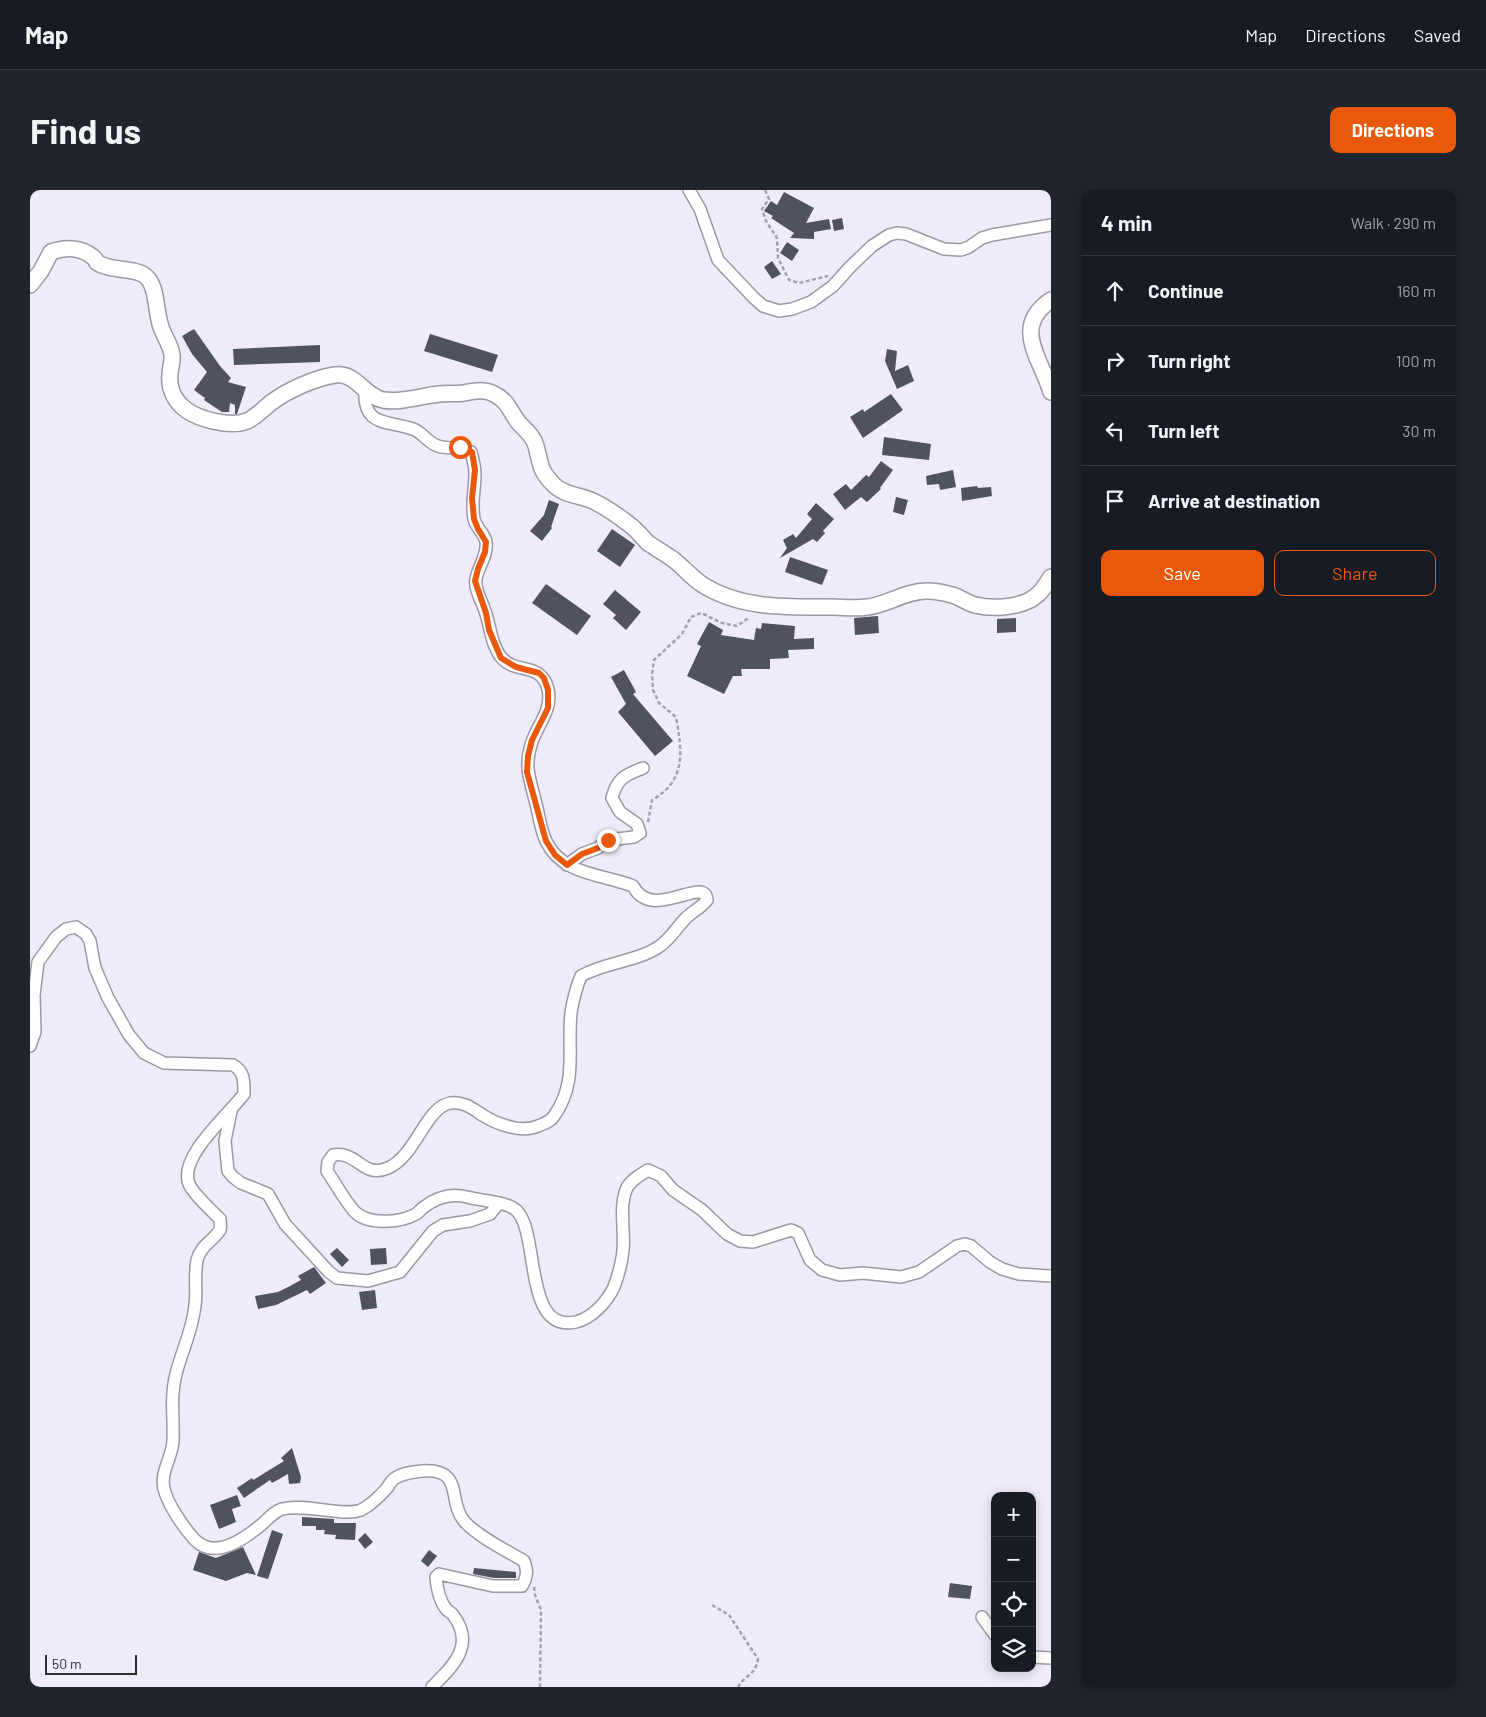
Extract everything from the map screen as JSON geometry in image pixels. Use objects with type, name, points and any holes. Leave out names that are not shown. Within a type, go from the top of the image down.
[{"type":"street","points":[[689,190],[700,209],[718,260],[763,306],[779,311],[792,309],[811,302],[833,286],[872,246],[889,235],[897,233],[920,239],[944,249],[961,250],[982,238],[992,235],[1051,225]]},
{"type":"street","points":[[30,285],[41,271],[51,252],[69,248],[91,255],[97,262],[108,267],[136,271],[146,276],[154,287],[154,299],[158,318],[172,351],[170,380],[173,396],[189,412],[208,420],[233,424],[248,420],[288,391],[312,381],[331,376],[342,375],[353,379],[365,388],[370,395],[384,400],[481,390],[491,392],[502,398],[519,422],[530,433],[536,446],[539,465],[546,477],[557,489],[602,506],[632,526],[649,543],[673,559],[699,583],[736,600],[809,608],[868,607],[883,604],[903,595],[927,591],[953,595],[976,605],[1014,605],[1030,600],[1038,594],[1051,577]]},
{"type":"street","points":[[1051,300],[1042,306],[1032,320],[1030,331],[1032,342],[1051,392]]},
{"type":"street","points":[[365,388],[364,398],[368,412],[376,420],[414,429],[426,440],[439,446],[460,447],[472,452],[475,470],[472,498],[474,519],[486,542],[485,552],[475,581],[486,613],[489,630],[501,658],[516,667],[539,673],[544,678],[548,690],[548,708],[532,740],[527,772],[546,841],[555,855],[567,865],[590,874],[633,886],[636,891],[648,899],[663,901],[696,891],[704,893],[707,900],[702,906],[691,913],[671,937],[659,947],[614,964],[591,970],[581,976],[571,1013],[568,1090],[550,1121],[533,1128],[515,1128],[485,1116],[475,1108],[462,1103],[448,1103],[438,1109],[429,1119],[413,1147],[403,1158],[389,1168],[374,1172],[361,1166],[353,1158],[342,1154],[333,1155],[328,1162],[327,1171],[355,1212],[366,1220],[382,1222],[405,1218],[416,1214],[425,1206],[441,1198],[458,1195],[479,1201],[510,1205],[518,1213],[527,1230],[534,1275],[543,1305],[550,1317],[562,1323],[584,1320],[604,1303],[613,1288],[623,1251],[626,1189],[638,1176],[648,1170],[661,1176],[673,1190],[702,1210],[726,1234],[740,1241],[753,1242],[791,1230],[798,1233],[810,1260],[822,1270],[840,1275],[863,1273],[901,1277],[919,1272],[957,1246],[965,1244],[1002,1269],[1019,1274],[1051,1276]]},
{"type":"street","points":[[567,865],[582,854],[598,848],[608,840],[634,838],[640,833],[637,824],[620,812],[612,798],[615,786],[624,777],[643,768]]},
{"type":"street","points":[[30,1046],[34,1032],[34,995],[38,962],[56,937],[66,929],[76,927],[86,934],[90,941],[95,968],[108,998],[129,1034],[144,1053],[164,1063],[233,1065],[238,1068],[244,1078],[244,1094],[207,1137],[191,1160],[187,1174],[189,1185],[220,1219],[221,1225],[220,1230],[205,1244],[198,1257],[195,1270],[195,1305],[191,1329],[175,1375],[173,1441],[170,1457],[163,1474],[164,1489],[188,1533],[209,1549],[224,1547],[237,1542],[254,1532],[272,1515],[283,1509],[359,1511],[370,1505],[393,1479],[416,1472],[437,1470],[446,1474],[452,1484],[463,1520],[474,1531],[524,1561],[527,1569],[526,1579],[522,1586],[493,1586],[439,1574],[436,1577],[438,1595],[446,1609],[453,1614],[463,1635],[461,1653],[432,1687]]},
{"type":"street","points":[[231,1111],[225,1141],[228,1171],[233,1178],[241,1183],[268,1194],[285,1224],[329,1272],[337,1278],[368,1281],[400,1272],[433,1232],[443,1225],[470,1221],[490,1214],[499,1203]]},
{"type":"street","points":[[982,1617],[991,1629]]},
{"type":"street","points":[[1036,1657],[1051,1658]]},
{"type":"path","points":[[765,190],[769,199],[762,209],[766,221],[777,238],[778,258],[789,280],[799,283],[826,276],[842,276]]},
{"type":"path","points":[[640,833],[649,820],[652,800],[666,791],[675,781],[680,767],[681,755],[676,717],[659,702],[653,690],[652,674],[654,660],[682,634],[691,616],[701,613],[722,623],[737,626],[749,618],[760,604]]},
{"type":"path","points":[[527,1569],[533,1579],[535,1596],[541,1610],[540,1687]]},
{"type":"path","points":[[712,1605],[729,1615],[758,1659],[756,1668],[738,1687]]},
{"type":"building","points":[[784,192],[814,208],[806,223],[829,219],[831,229],[814,232],[814,239],[790,238],[794,233],[771,218],[773,216],[764,211],[771,201],[777,205]]},
{"type":"building","points":[[842,218],[844,229],[834,231],[832,220]]},
{"type":"building","points":[[787,242],[799,250],[792,261],[780,253]]},
{"type":"building","points":[[772,261],[781,274],[772,279],[764,267]]},
{"type":"building","points":[[194,329],[220,366],[231,378],[228,382],[246,387],[237,414],[235,414],[235,405],[230,403],[229,412],[222,412],[204,400],[205,398],[194,390],[207,372],[192,354],[182,336]]},
{"type":"building","points":[[430,334],[498,355],[492,372],[424,351]]},
{"type":"building","points":[[320,345],[320,362],[234,365],[233,349]]},
{"type":"building","points":[[887,349],[897,351],[895,371],[908,365],[914,381],[897,389],[885,361]]},
{"type":"building","points":[[891,394],[903,410],[863,438],[850,417],[863,409],[864,412]]},
{"type":"building","points":[[884,437],[931,444],[929,460],[882,455]]},
{"type":"building","points":[[881,461],[893,470],[881,489],[867,502],[861,497],[845,510],[833,494],[846,484],[851,490],[866,475],[869,477]]},
{"type":"building","points":[[953,470],[956,487],[940,490],[939,484],[927,485],[926,476]]},
{"type":"building","points":[[977,486],[978,488],[991,487],[992,496],[962,501],[961,488]]},
{"type":"building","points":[[896,497],[908,500],[904,515],[893,512]]},
{"type":"building","points":[[549,500],[559,504],[552,528],[542,541],[530,531],[544,515]]},
{"type":"building","points":[[816,503],[834,519],[823,531],[825,533],[817,542],[813,539],[780,558],[787,548],[783,540],[793,534],[796,538],[812,519],[807,514]]},
{"type":"building","points":[[612,529],[635,545],[620,567],[597,551]]},
{"type":"building","points":[[790,557],[828,570],[822,585],[785,572]]},
{"type":"building","points":[[546,584],[591,616],[577,635],[532,603]]},
{"type":"building","points":[[615,590],[641,612],[626,630],[613,618],[616,615],[603,604]]},
{"type":"building","points":[[878,616],[879,633],[855,635],[854,618]]},
{"type":"building","points":[[1016,618],[1016,632],[997,633],[997,619]]},
{"type":"building","points":[[709,622],[723,630],[721,635],[754,640],[756,628],[761,629],[762,623],[795,626],[794,639],[814,638],[814,649],[788,650],[789,658],[770,659],[770,669],[741,669],[742,676],[733,676],[724,694],[687,676],[701,646],[697,644]]},
{"type":"building","points":[[624,670],[636,692],[633,694],[673,741],[655,756],[618,712],[626,704],[611,677]]},
{"type":"building","points":[[337,1248],[349,1260],[342,1267],[330,1254]]},
{"type":"building","points":[[386,1248],[387,1264],[371,1265],[370,1249]]},
{"type":"building","points":[[314,1267],[326,1283],[310,1294],[307,1290],[276,1305],[258,1309],[255,1296],[278,1292],[301,1280],[298,1276]]},
{"type":"building","points":[[375,1290],[377,1308],[362,1310],[359,1292]]},
{"type":"building","points":[[292,1448],[301,1477],[300,1483],[289,1484],[288,1474],[272,1483],[270,1480],[244,1498],[237,1488],[284,1461],[281,1458]]},
{"type":"building","points":[[237,1495],[241,1506],[232,1509],[236,1522],[219,1529],[210,1505]]},
{"type":"building","points":[[302,1517],[334,1519],[334,1523],[356,1523],[355,1540],[335,1539],[336,1535],[324,1534],[325,1530],[316,1530],[316,1526],[302,1526]]},
{"type":"building","points":[[272,1530],[283,1534],[268,1579],[257,1576]]},
{"type":"building","points":[[365,1533],[373,1542],[365,1549],[358,1540]]},
{"type":"building","points":[[243,1547],[256,1575],[247,1573],[226,1581],[193,1570],[199,1552],[216,1558]]},
{"type":"building","points":[[429,1550],[437,1556],[428,1567],[421,1561]]},
{"type":"building","points":[[474,1568],[516,1572],[516,1578],[494,1578],[473,1574]]},
{"type":"building","points":[[950,1583],[972,1586],[970,1599],[948,1597]]},
{"type":"route","points":[[460,447],[472,452],[475,470],[472,498],[474,519],[486,542],[485,552],[475,581],[494,645],[501,658],[516,667],[539,673],[544,678],[548,690],[548,708],[532,740],[527,772],[546,841],[555,855],[567,865],[582,854],[598,848],[608,840]]}]
